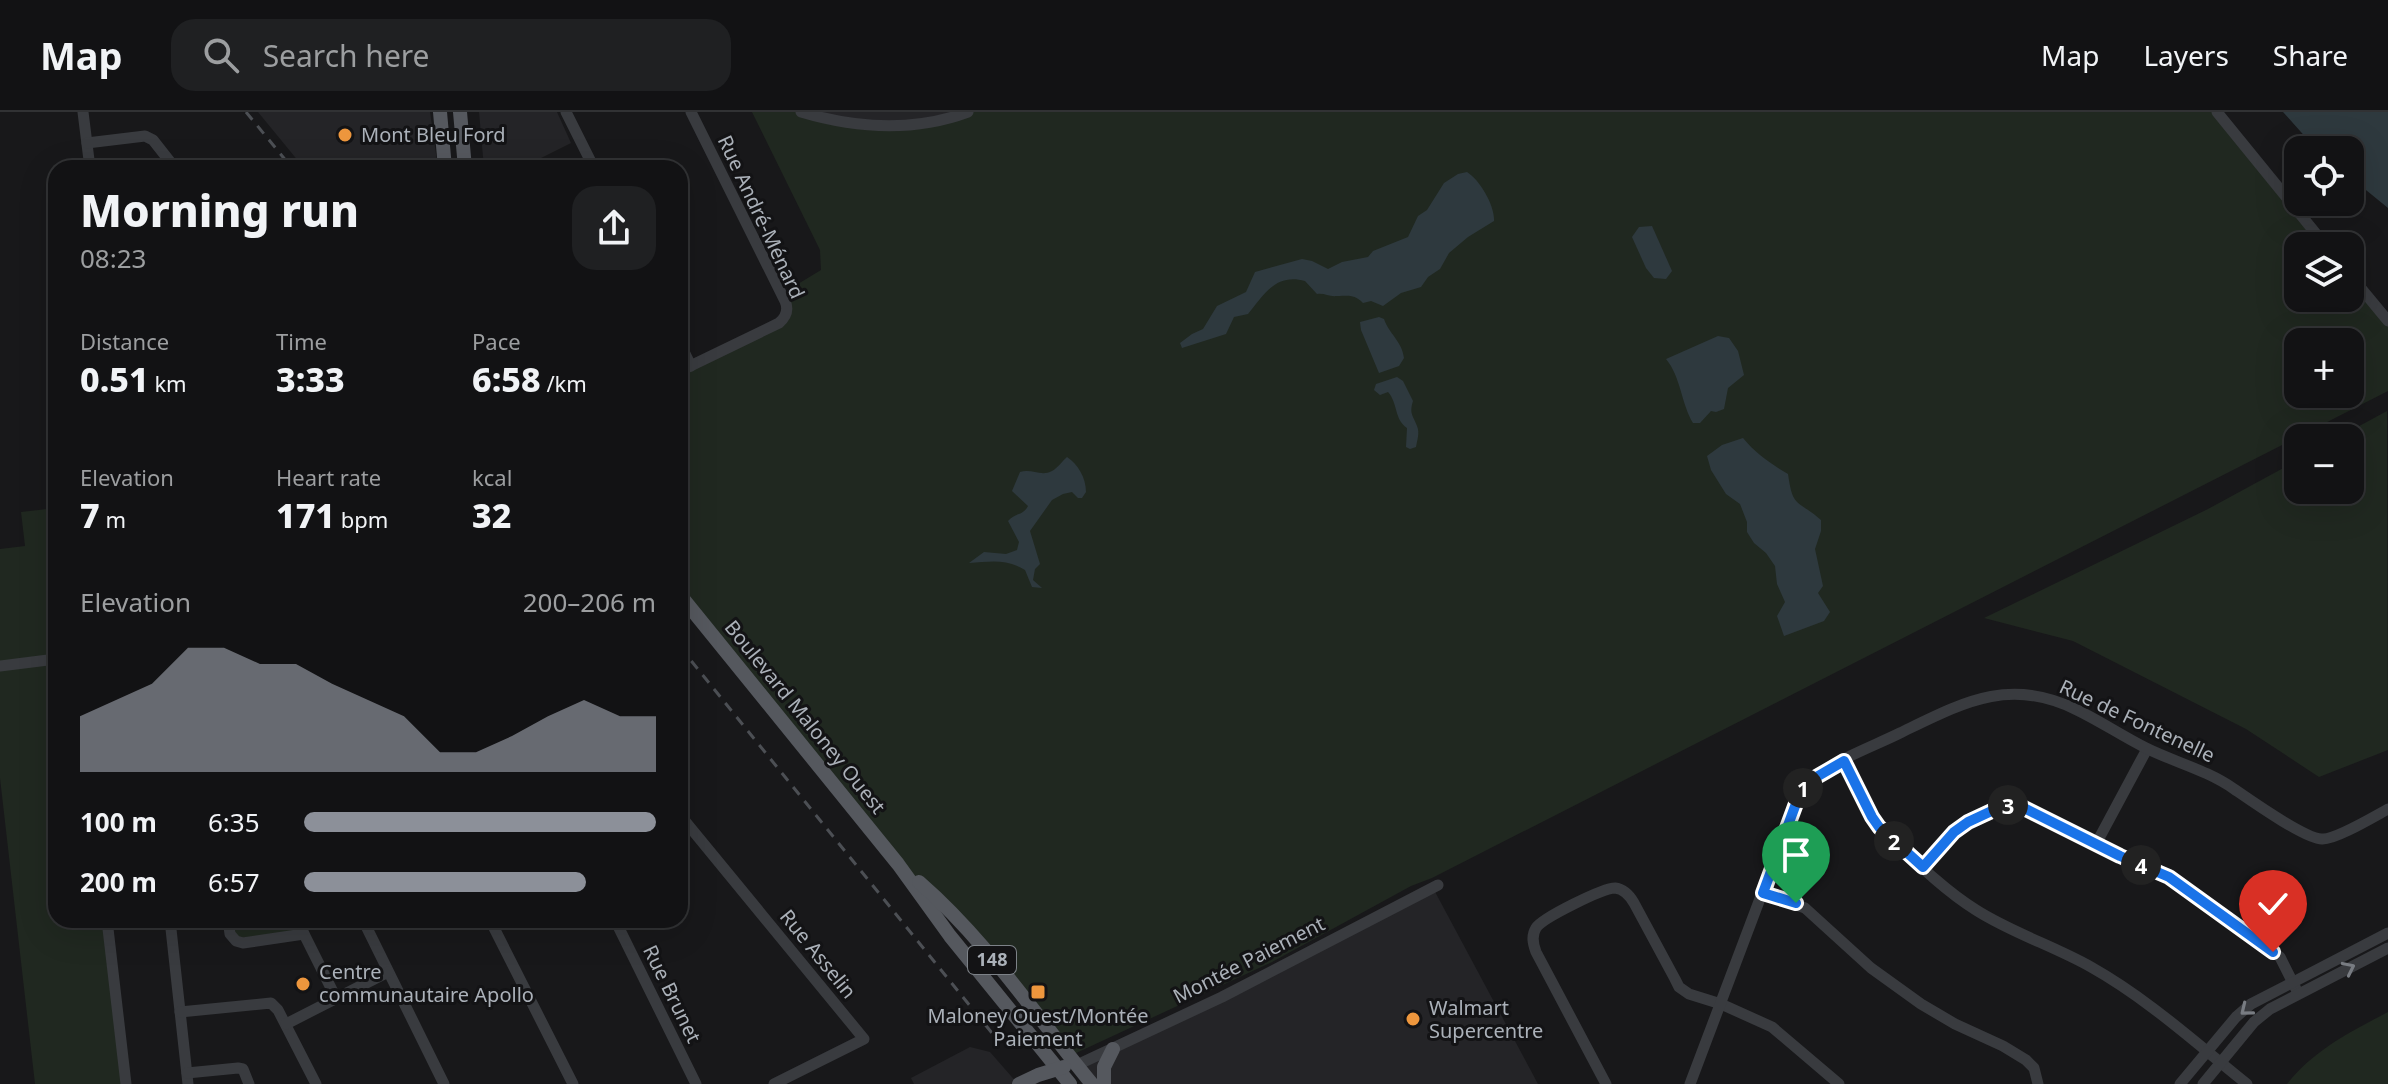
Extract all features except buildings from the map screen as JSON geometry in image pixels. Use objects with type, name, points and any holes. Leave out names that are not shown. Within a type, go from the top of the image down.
[{"type":"main road","points":[[440,112],[444,160]]},
{"type":"main road","points":[[460,112],[464,160]]},
{"type":"main road","name":"Boulevard Maloney Ouest","points":[[688,605],[898,864],[950,936],[1063,1079]]},
{"type":"main road","name":"Boulevard Maloney Ouest","points":[[898,864],[934,895],[984,950],[1092,1084]]},
{"type":"main road","points":[[1104,1084],[1104,1067],[1113,1049]]},
{"type":"main road","name":"Montée Paiement","points":[[1019,1084],[1063,1079],[1077,1065]]},
{"type":"street","points":[[83,112],[89,160]]},
{"type":"street","points":[[566,112],[590,160]]},
{"type":"street","name":"Rue André-Ménard","points":[[688,367],[779,323],[787,311],[785,301],[691,112]]},
{"type":"street","points":[[801,112],[848,122],[888,125],[933,121],[968,112]]},
{"type":"street","points":[[2217,112],[2315,232]]},
{"type":"street","points":[[87,143],[145,136],[153,140],[169,160]]},
{"type":"street","points":[[2364,292],[2388,321]]},
{"type":"street","points":[[0,666],[48,660]]},
{"type":"street","name":"Rue de Fontenelle","points":[[1690,1084],[1801,790],[1813,779],[1844,761],[1961,704],[2011,693],[2050,698],[2147,749],[2226,784],[2313,838],[2326,840],[2388,809]]},
{"type":"street","points":[[2096,844],[2147,749]]},
{"type":"street","points":[[1844,761],[1879,827],[1979,912],[2106,976],[2178,1028],[2247,1084]]},
{"type":"street","points":[[1923,867],[1954,832],[1968,822],[2011,804],[2026,808],[2169,877],[2280,957],[2296,987]]},
{"type":"street","name":"Rue Asselin","points":[[688,825],[864,1039],[774,1084]]},
{"type":"street","name":"Montée Paiement","points":[[1077,1065],[1222,997],[1438,885]]},
{"type":"street","points":[[1606,1084],[1536,952],[1533,938],[1542,922],[1602,891],[1614,888],[1620,889],[1634,903],[1679,987],[1689,994],[1721,1004],[1772,1027],[1836,1083]]},
{"type":"street","points":[[1763,893],[1805,908],[1871,968],[1921,1004],[2026,1060],[2034,1068],[2038,1084]]},
{"type":"street","points":[[108,928],[126,1084]]},
{"type":"street","points":[[171,928],[188,1079],[238,1068],[243,1069],[249,1084]]},
{"type":"street","points":[[229,928],[236,941],[243,943],[304,934]]},
{"type":"street","points":[[301,928],[336,998]]},
{"type":"street","points":[[367,928],[444,1084]]},
{"type":"street","points":[[494,928],[573,1084]]},
{"type":"street","name":"Rue Brunet","points":[[619,928],[696,1084]]},
{"type":"street","points":[[2203,1084],[2261,1015],[2296,987],[2388,933]]},
{"type":"street","points":[[2180,1084],[2243,1010],[2261,998],[2296,987],[2388,948]]},
{"type":"street","points":[[286,1024],[388,972]]},
{"type":"street","points":[[180,1012],[271,1003],[286,1024],[316,1084]]},
{"type":"shaded area","points":[[258,112],[430,112],[437,160],[297,160]]},
{"type":"shaded area","points":[[479,112],[557,112],[571,143],[537,160],[483,160]]},
{"type":"shaded area","points":[[752,112],[801,112],[888,125],[968,112],[2217,112],[2284,194],[2284,216],[2302,216],[2315,232],[2284,232],[2284,312],[2364,312],[2364,292],[2388,321],[2388,391],[2364,403],[2364,328],[2284,328],[2284,408],[2355,408],[2323,424],[2284,424],[2284,444],[1411,886],[1272,962],[1074,1054],[898,863],[688,605],[688,367],[779,323],[788,290],[821,270],[820,250]]},
{"type":"shaded area","points":[[806,112],[965,112],[888,125]]},
{"type":"shaded area","points":[[2283,112],[2388,112],[2388,208],[2364,188],[2364,136],[2304,136]]},
{"type":"shaded area","points":[[1467,172],[1486,194],[1494,221],[1449,253],[1440,269],[1428,277],[1421,287],[1401,293],[1383,306],[1371,301],[1363,303],[1351,296],[1317,294],[1305,281],[1286,280],[1271,287],[1248,314],[1234,317],[1226,334],[1182,348],[1180,343],[1203,329],[1217,306],[1246,292],[1255,272],[1302,259],[1328,269],[1342,262],[1368,257],[1373,251],[1408,237],[1418,216],[1427,210],[1444,183]]},
{"type":"shaded area","points":[[1652,226],[1672,271],[1666,279],[1654,278],[1632,237],[1639,227]]},
{"type":"shaded area","points":[[1379,317],[1384,319],[1404,358],[1399,366],[1379,373],[1360,322]]},
{"type":"shaded area","points":[[1718,336],[1729,338],[1738,351],[1744,375],[1728,388],[1724,409],[1711,411],[1700,423],[1693,423],[1675,374],[1666,359]]},
{"type":"shaded area","points":[[1397,377],[1403,381],[1413,401],[1411,412],[1418,434],[1416,447],[1410,449],[1406,447],[1407,428],[1400,420],[1391,396],[1388,392],[1380,395],[1374,390],[1376,384]]},
{"type":"shaded area","points":[[2387,411],[2388,750],[2319,777],[2246,729],[2073,641],[1984,618],[2208,509],[2284,468],[2284,504],[2364,504],[2363,424]]},
{"type":"shaded area","points":[[1743,438],[1764,458],[1788,474],[1794,498],[1821,520],[1815,549],[1823,586],[1818,593],[1830,612],[1824,621],[1784,636],[1777,616],[1785,602],[1777,584],[1775,566],[1747,532],[1747,522],[1740,504],[1726,494],[1711,470],[1707,456],[1722,445]]},
{"type":"shaded area","points":[[1067,457],[1081,472],[1086,492],[1082,498],[1072,492],[1052,500],[1030,531],[1040,564],[1035,569],[1033,580],[1042,588],[1032,587],[1025,570],[1011,564],[969,563],[984,552],[1006,554],[1017,550],[1019,542],[1008,521],[1028,506],[1012,491],[1020,472],[1048,473]]},
{"type":"shaded area","points":[[48,509],[48,928],[108,928],[126,1084],[35,1084],[0,778],[0,549],[25,546],[21,512]]},
{"type":"shaded area","points":[[1433,888],[1538,1084],[1092,1084],[1077,1065]]},
{"type":"shaded area","points":[[231,928],[301,928],[304,934],[236,942]]},
{"type":"shaded area","points":[[2388,1012],[2388,1084],[2287,1084],[2321,1052]]},
{"type":"shaded area","points":[[970,1047],[990,1052],[1018,1084],[914,1084],[911,1078]]},
{"type":"railway","points":[[246,112],[285,160]]},
{"type":"railway","points":[[688,657],[1000,1043]]},
{"type":"place","name":"Mont Bleu Ford","points":[[345,135]]},
{"type":"place","name":"Centre communautaire Apollo","points":[[303,984]]},
{"type":"place","name":"Maloney Ouest/Montée Paiement","points":[[1038,992]]},
{"type":"place","name":"Walmart Supercentre","points":[[1413,1019]]},
{"type":"route","points":[[1796,903],[1763,893],[1801,790],[1813,779],[1844,761],[1879,827],[1923,867],[1954,832],[1968,822],[1998,808],[2018,805],[2169,877],[2273,952]]}]
